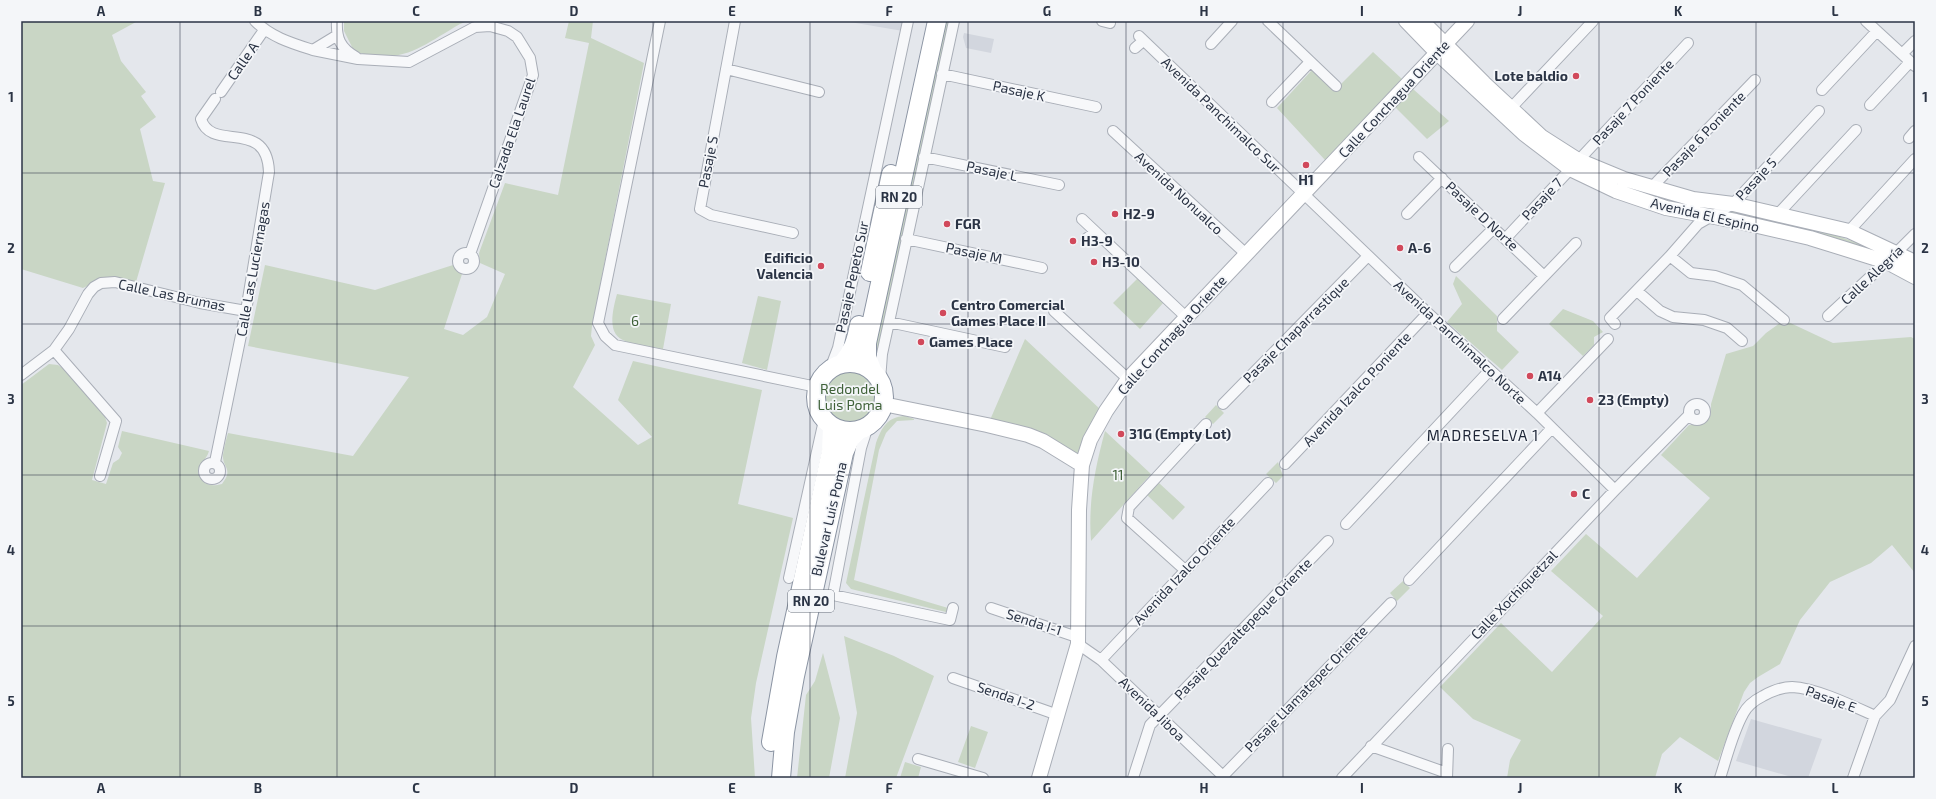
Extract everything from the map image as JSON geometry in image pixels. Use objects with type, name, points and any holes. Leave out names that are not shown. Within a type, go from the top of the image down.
[{"type":"highway","name":"RN 20","points":[[828,424],[816,404],[817,387],[824,375],[851,354],[856,340],[924,21]]},
{"type":"highway","name":"RN 20","points":[[863,428],[876,419],[883,404],[884,394],[867,357],[866,349],[937,21]]},
{"type":"highway","points":[[836,366],[851,363],[861,364],[876,376]]},
{"type":"highway","points":[[828,424],[842,431],[863,428]]},
{"type":"highway","name":"Bulevar Luis Poma","points":[[769,778],[770,756],[776,710],[796,577],[831,451],[828,424]]},
{"type":"highway","name":"Bulevar Luis Poma","points":[[781,778],[785,732],[795,676],[842,461],[846,444],[863,428]]},
{"type":"highway","points":[[796,577],[801,526]]},
{"type":"main road","name":"Avenida El Espino","points":[[1406,21],[1441,49],[1574,164],[1693,199],[1733,204],[1848,231],[1892,257],[1915,277]]},
{"type":"main road","name":"Avenida El Espino","points":[[1422,21],[1441,49],[1524,134],[1623,194],[1666,208],[1709,216],[1915,262]]},
{"type":"main road","name":"Calle Conchagua Oriente","points":[[1039,778],[1058,715],[1077,640],[1079,510],[1082,465],[1090,440],[1106,411],[1128,379],[1467,21]]},
{"type":"main road","points":[[883,404],[987,425],[1028,435],[1043,441],[1082,465]]},
{"type":"street","name":"Calzada Ela Laurel","points":[[255,21],[264,30],[290,43],[313,50],[358,59],[409,62],[475,27],[490,26],[508,31],[523,43],[530,58],[533,75],[470,254]]},
{"type":"street","points":[[337,21],[336,36],[348,53],[358,59]]},
{"type":"street","points":[[660,21],[598,323],[605,336],[615,345],[817,387]]},
{"type":"street","name":"Pasaje S","points":[[735,21],[700,209],[711,215],[793,233]]},
{"type":"street","name":"Pasaje Pepeto Sur","points":[[836,366],[839,342],[908,21]]},
{"type":"street","points":[[876,376],[954,21]]},
{"type":"street","points":[[1212,40],[1232,21]]},
{"type":"street","points":[[1268,21],[1336,86]]},
{"type":"street","points":[[1510,108],[1593,21]]},
{"type":"street","points":[[1866,21],[1913,64],[1870,105]]},
{"type":"street","name":"Calle A","points":[[201,119],[264,30]]},
{"type":"street","points":[[1822,90],[1877,31]]},
{"type":"street","points":[[313,50],[336,36]]},
{"type":"street","name":"Avenida Panchimalco Sur","points":[[1135,48],[1141,39],[1304,194]]},
{"type":"street","points":[[1902,54],[1915,41]]},
{"type":"street","name":"Pasaje 7 Poniente","points":[[1574,164],[1688,43]]},
{"type":"street","points":[[1272,102],[1310,62]]},
{"type":"street","points":[[726,69],[819,92]]},
{"type":"street","name":"Pasaje K","points":[[942,74],[1096,107]]},
{"type":"street","name":"Pasaje 6 Poniente","points":[[1652,187],[1755,80]]},
{"type":"street","name":"Pasaje 5","points":[[1613,321],[1637,291],[1698,224],[1709,216],[1733,204],[1819,111]]},
{"type":"street","name":"Calle Las Luciernagas","points":[[201,119],[203,126],[209,132],[255,142],[265,150],[269,159],[266,197],[246,311],[215,462]]},
{"type":"street","points":[[1778,214],[1856,130]]},
{"type":"street","name":"Avenida Nonualco","points":[[1113,131],[1121,146],[1246,254]]},
{"type":"street","name":"Pasaje L","points":[[924,157],[1059,185]]},
{"type":"street","name":"Pasaje D Norte","points":[[1419,157],[1506,238],[1544,276]]},
{"type":"street","points":[[1848,231],[1915,159]]},
{"type":"street","name":"Pasaje 7","points":[[1506,238],[1574,164]]},
{"type":"street","points":[[1407,214],[1442,178]]},
{"type":"street","name":"Avenida Panchimalco Norte","points":[[1304,194],[1489,371],[1537,413],[1615,490]]},
{"type":"street","points":[[1082,219],[1186,317]]},
{"type":"street","points":[[1454,267],[1494,228]]},
{"type":"street","points":[[1086,238],[1095,232]]},
{"type":"street","name":"Calle Alegría","points":[[1828,316],[1915,234]]},
{"type":"street","name":"Pasaje M","points":[[906,239],[1042,268]]},
{"type":"street","points":[[1502,319],[1576,243]]},
{"type":"street","name":"Pasaje Chaparrastique","points":[[1223,404],[1368,256]]},
{"type":"street","points":[[1670,256],[1691,273],[1715,276],[1742,285],[1784,320]]},
{"type":"street","name":"Calle Las Brumas","points":[[21,375],[54,350],[69,329],[88,294],[101,283],[114,282],[246,311]]},
{"type":"street","points":[[1637,291],[1660,311],[1673,317],[1704,320],[1727,328],[1742,341]]},
{"type":"street","points":[[1054,311],[1128,379]]},
{"type":"street","name":"Avenida Izalco Poniente","points":[[1285,464],[1428,313]]},
{"type":"street","points":[[889,322],[1005,347]]},
{"type":"street","points":[[1537,413],[1608,339]]},
{"type":"street","points":[[54,350],[116,421],[100,476]]},
{"type":"street","points":[[1346,524],[1489,371]]},
{"type":"street","name":"Calle Xochiquetzal","points":[[1342,778],[1615,490],[1689,415]]},
{"type":"street","points":[[801,526],[828,424]]},
{"type":"street","points":[[1185,570],[1127,518],[1127,512],[1129,507],[1206,424]]},
{"type":"street","points":[[863,428],[861,448],[833,595],[950,620],[953,608]]},
{"type":"street","points":[[1409,580],[1552,428]]},
{"type":"street","name":"Avenida Izalco Oriente","points":[[1100,660],[1268,483]]},
{"type":"street","name":"Pasaje Quezaltepeque Oriente","points":[[1132,778],[1150,725],[1328,541]]},
{"type":"street","name":"Pasaje Llamatepec Oriente","points":[[1223,777],[1391,603]]},
{"type":"street","name":"Senda I-1","points":[[991,608],[1077,640]]},
{"type":"street","name":"Avenida Jiboa","points":[[1077,640],[1223,777]]},
{"type":"street","points":[[1853,778],[1875,716],[1890,700],[1915,646]]},
{"type":"street","name":"Senda I-2","points":[[953,678],[1058,715]]},
{"type":"street","name":"Pasaje E","points":[[1720,778],[1743,714],[1755,700],[1781,688],[1791,687],[1805,689],[1848,704],[1875,716]]},
{"type":"street","points":[[1371,746],[1447,775],[1448,749]]},
{"type":"street","points":[[918,759],[983,778]]},
{"type":"shaded area","points":[[844,21],[905,21],[903,31]]},
{"type":"shaded area","points":[[964,33],[994,39],[991,53],[966,48],[963,37]]},
{"type":"shaded area","points":[[1751,719],[1822,739],[1808,778],[1795,778],[1736,761]]},
{"type":"green space","points":[[21,21],[141,21],[136,22],[112,35],[121,61],[146,92],[141,96],[156,117],[140,129],[153,181],[165,183],[136,282],[109,280],[83,288],[21,269]]},
{"type":"green space","points":[[344,21],[468,21],[410,52],[385,57],[354,51],[344,31]]},
{"type":"green space","points":[[569,21],[593,21],[591,38],[644,63],[592,326],[591,336],[595,345],[573,387],[638,445],[652,437],[618,400],[633,361],[762,390],[738,504],[793,518],[756,683],[751,718],[755,778],[21,778],[21,385],[49,364],[58,365],[65,370],[105,417],[107,423],[92,480],[106,484],[113,463],[119,459],[122,453],[118,447],[122,431],[209,451],[199,467],[198,473],[205,483],[210,485],[222,484],[227,475],[227,468],[223,455],[228,433],[353,456],[409,377],[248,346],[265,265],[375,290],[453,265],[462,274],[444,329],[463,335],[487,317],[505,274],[480,263],[479,253],[505,183],[558,195],[589,43],[565,38]]},
{"type":"green space","points":[[944,21],[952,21],[878,366],[874,351]]},
{"type":"green space","points":[[1373,52],[1402,79],[1325,160],[1277,108],[1312,70],[1335,90]]},
{"type":"green space","points":[[1413,89],[1449,121],[1427,139],[1395,107]]},
{"type":"green space","points":[[1733,210],[1825,232],[1861,244],[1878,252],[1729,214]]},
{"type":"green space","points":[[1456,276],[1497,316],[1497,331],[1519,352],[1502,370],[1447,322],[1462,304],[1453,284]]},
{"type":"green space","points":[[1138,278],[1164,302],[1140,329],[1113,303]]},
{"type":"green space","name":"6","points":[[617,294],[671,304],[663,349],[626,342],[619,338],[614,332],[612,323],[613,310]]},
{"type":"green space","points":[[758,296],[781,301],[767,370],[742,363]]},
{"type":"green space","points":[[1563,309],[1593,321],[1603,332],[1594,337],[1594,345],[1583,356],[1549,324]]},
{"type":"green space","points":[[1784,320],[1833,343],[1911,337],[1915,339],[1915,573],[1892,545],[1871,563],[1830,582],[1800,620],[1780,664],[1750,683],[1744,692],[1718,761],[1680,737],[1662,754],[1655,778],[1507,778],[1510,760],[1521,740],[1473,719],[1440,687],[1501,623],[1552,672],[1603,616],[1551,571],[1586,534],[1637,578],[1710,498],[1661,455],[1689,425],[1698,425],[1708,420],[1711,414],[1711,404],[1726,354],[1753,346],[1766,333]]},
{"type":"green space","points":[[1025,339],[1101,410],[1094,418],[1082,452],[1077,454],[1039,432],[1025,427],[990,420]]},
{"type":"green space","name":"Redondel Luis Poma","points":[[845,372],[855,372],[868,379],[875,392],[875,402],[868,415],[855,422],[845,422],[836,418],[829,411],[825,402],[825,392],[829,383],[836,376]]},
{"type":"green space","points":[[1216,405],[1224,413],[1213,424],[1205,417]]},
{"type":"green space","points":[[905,416],[914,420],[897,421],[886,433],[879,450],[854,580],[948,608],[950,613],[851,589],[846,583],[876,443],[883,428],[889,421],[894,418]]},
{"type":"green space","name":"11","points":[[1105,431],[1151,474],[1091,541],[1091,499],[1098,458]]},
{"type":"green space","points":[[1278,462],[1283,476],[1276,483],[1266,474]]},
{"type":"green space","points":[[1159,483],[1185,507],[1173,520],[1147,495]]},
{"type":"green space","points":[[1403,581],[1410,588],[1397,601],[1390,593]]},
{"type":"green space","points":[[844,636],[894,656],[934,676],[896,778],[845,778],[857,713]]},
{"type":"green space","points":[[823,653],[840,718],[829,778],[797,778],[806,695],[815,681]]},
{"type":"green space","points":[[971,726],[988,732],[975,768],[958,762]]},
{"type":"green space","points":[[905,762],[921,767],[918,778],[900,778]]},
{"type":"place","name":"Lote baldio","points":[[1576,76]]},
{"type":"place","name":"H1","points":[[1306,165]]},
{"type":"place","name":"H2-9","points":[[1115,214]]},
{"type":"place","name":"FGR","points":[[947,224]]},
{"type":"place","name":"H3-9","points":[[1073,241]]},
{"type":"place","name":"A-6","points":[[1400,248]]},
{"type":"place","name":"H3-10","points":[[1094,262]]},
{"type":"place","name":"Edificio Valencia","points":[[821,266]]},
{"type":"place","name":"Centro Comercial Games Place II","points":[[943,313]]},
{"type":"place","name":"Games Place","points":[[921,342]]},
{"type":"place","name":"A14","points":[[1530,376]]},
{"type":"place","name":"23 (Empty)","points":[[1590,400]]},
{"type":"place","name":"31G (Empty Lot)","points":[[1121,434]]},
{"type":"place","name":"C","points":[[1574,494]]},
{"type":"district","name":"MADRESELVA 1","points":[[1483,436]]}]
